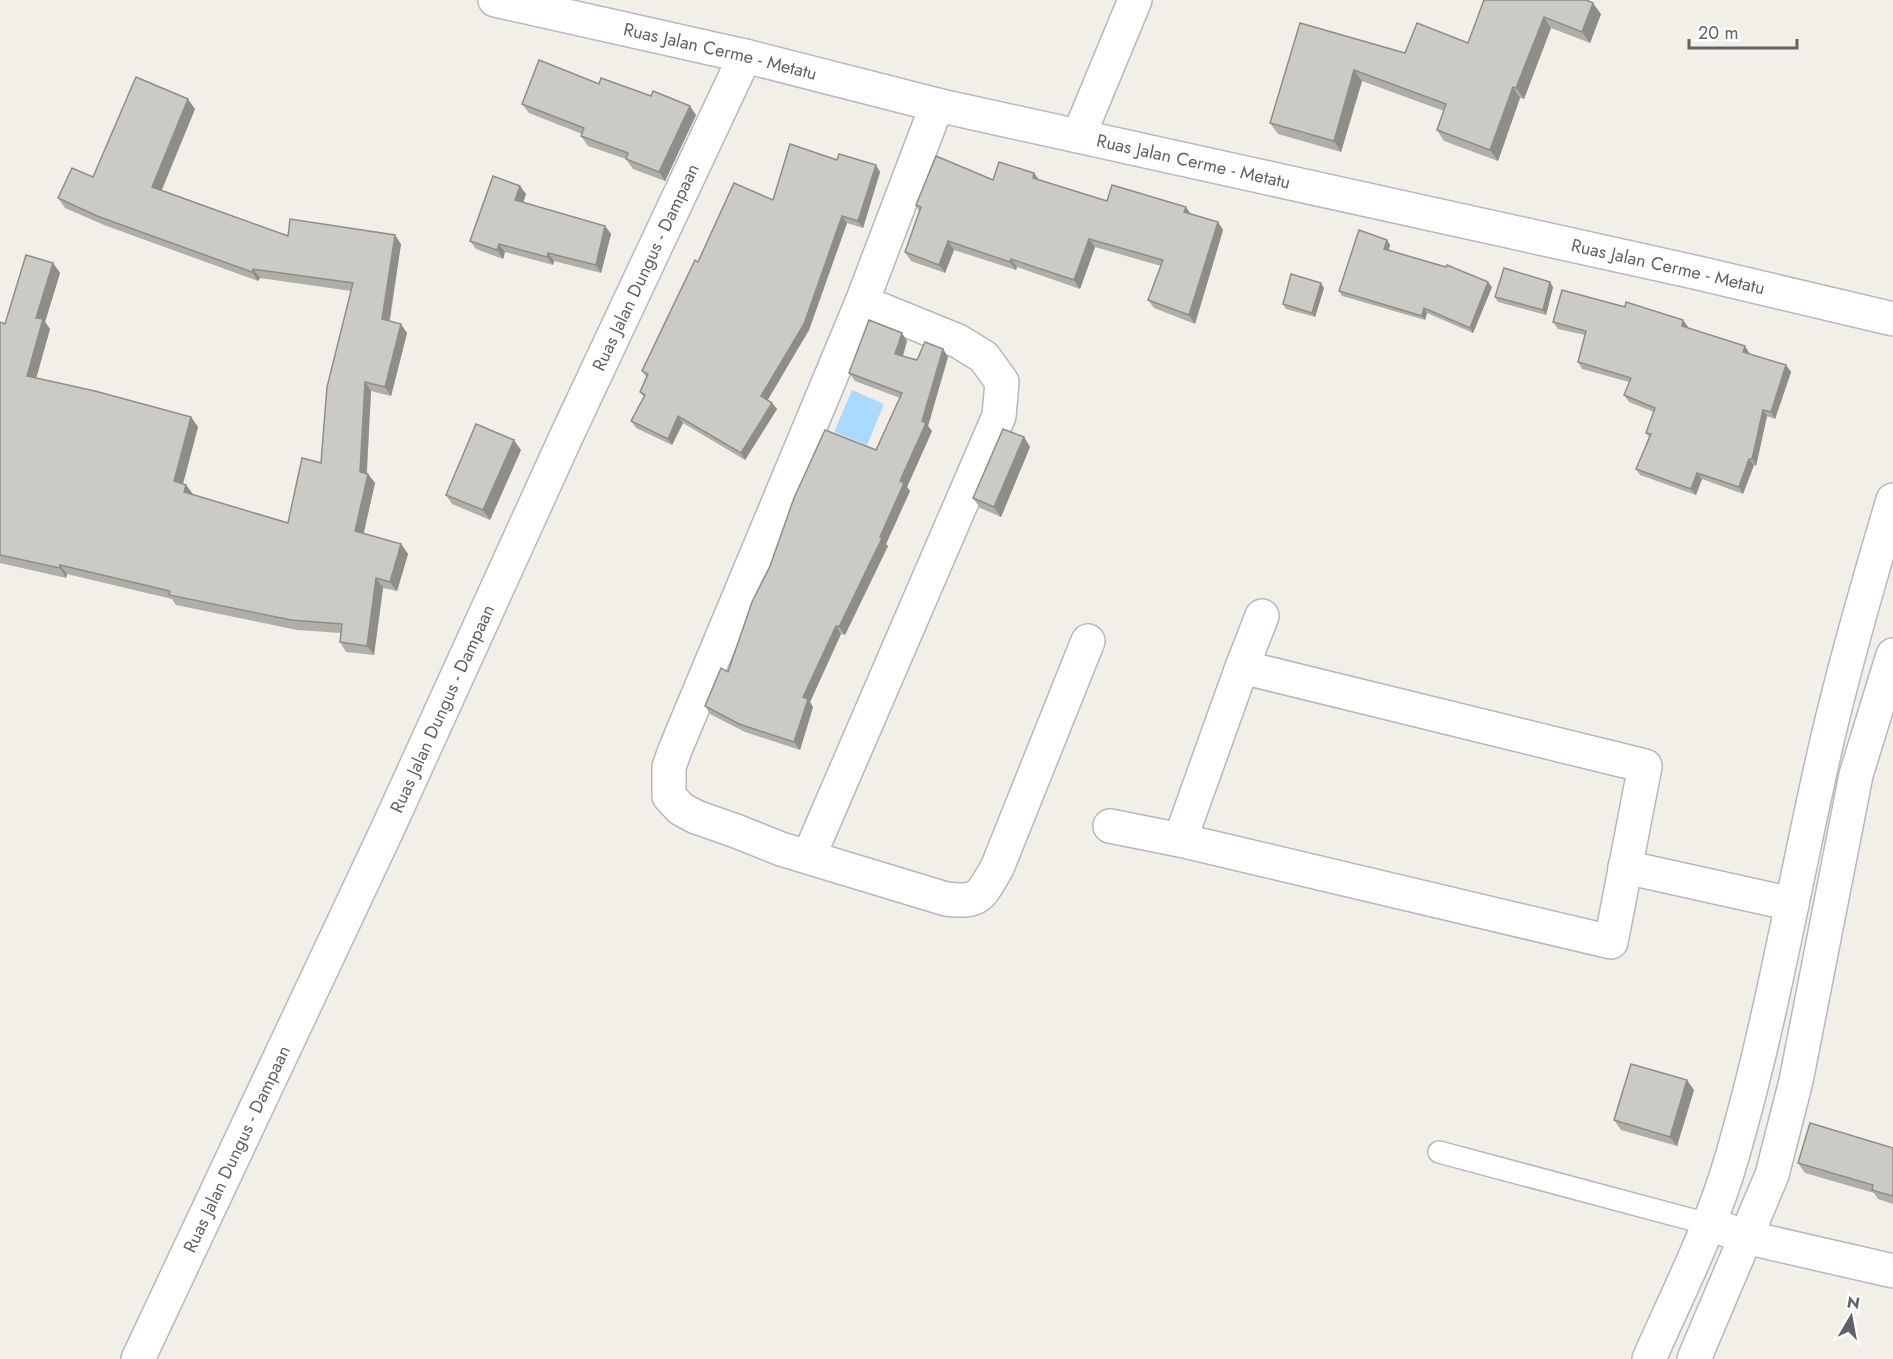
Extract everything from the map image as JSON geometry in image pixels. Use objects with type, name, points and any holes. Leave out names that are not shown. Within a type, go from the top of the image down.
[{"type":"street","name":"Ruas Jalan Cerme - Metatu","points":[[495,0],[745,56],[937,105],[1694,272],[1893,319]]},
{"type":"street","points":[[1079,135],[1135,0]]},
{"type":"street","name":"Ruas Jalan Dungus - Dampaan","points":[[138,1359],[388,828],[561,448],[745,56]]},
{"type":"street","points":[[937,105],[862,302],[675,750],[669,767],[669,796],[681,809],[696,818],[781,849],[946,899],[965,902],[981,894],[997,868],[1088,641]]},
{"type":"street","points":[[809,856],[999,416],[1002,382],[984,357],[958,340],[862,302]]},
{"type":"street","points":[[1649,1359],[1708,1224],[1732,1160],[1756,1069],[1837,700],[1893,500]]},
{"type":"street","points":[[1180,840],[1262,616]]},
{"type":"street","points":[[1694,1359],[1772,1175],[1796,1081],[1856,775],[1893,655]]},
{"type":"street","points":[[1110,826],[1180,840],[1611,942],[1645,766],[1242,667]]},
{"type":"street","points":[[1837,700],[1875,712]]},
{"type":"street","points":[[1625,867],[1792,903]]},
{"type":"street","points":[[1756,1069],[1796,1081]]},
{"type":"street","points":[[1708,1224],[1745,1236],[1893,1271]]},
{"type":"lane","points":[[1439,1152],[1708,1224]]},
{"type":"water","points":[[852,390],[884,404],[867,445],[834,432]]},
{"type":"building","points":[[1484,0],[1586,0],[1593,3],[1582,32],[1544,17],[1516,88],[1513,87],[1490,150],[1437,130],[1446,104],[1354,70],[1334,141],[1270,123],[1300,23],[1405,53],[1417,23],[1468,43]]},
{"type":"building","points":[[539,60],[599,84],[601,78],[651,96],[653,91],[690,106],[659,172],[626,159],[628,153],[581,136],[584,128],[522,104]]},
{"type":"building","points":[[136,77],[188,99],[152,187],[288,236],[290,219],[395,235],[382,319],[401,324],[385,387],[365,382],[360,472],[368,474],[355,531],[401,544],[390,582],[376,578],[367,646],[340,642],[342,624],[291,620],[169,595],[170,591],[60,565],[60,568],[0,555],[0,322],[5,324],[26,255],[53,263],[36,318],[43,319],[27,376],[95,391],[191,417],[174,481],[186,485],[184,492],[288,523],[302,458],[321,463],[327,387],[353,283],[253,269],[252,272],[97,216],[58,198],[72,168],[93,177]]},
{"type":"building","points":[[790,144],[837,160],[839,154],[876,165],[858,221],[842,216],[804,324],[761,396],[772,403],[741,453],[678,416],[668,439],[631,421],[645,395],[640,392],[648,374],[642,371],[695,260],[698,262],[734,183],[773,200]]},
{"type":"building","points":[[936,156],[993,180],[999,162],[1034,173],[1033,178],[1107,201],[1112,185],[1186,207],[1184,212],[1218,222],[1189,315],[1148,300],[1163,260],[1089,239],[1074,280],[948,241],[939,265],[905,252],[921,207],[916,205]]},
{"type":"building","points":[[493,176],[520,186],[515,200],[605,226],[596,265],[548,253],[547,257],[499,244],[497,250],[470,241]]},
{"type":"building","points":[[1359,230],[1387,240],[1384,249],[1446,267],[1447,265],[1488,282],[1470,328],[1424,308],[1422,316],[1339,291]]},
{"type":"building","points":[[1504,268],[1550,282],[1543,310],[1495,297]]},
{"type":"building","points":[[1291,274],[1321,283],[1312,313],[1283,304]]},
{"type":"building","points":[[1562,290],[1625,307],[1626,302],[1683,320],[1682,326],[1745,346],[1743,352],[1786,365],[1771,412],[1763,410],[1752,459],[1749,459],[1739,487],[1697,473],[1691,489],[1636,469],[1651,434],[1646,433],[1655,408],[1624,395],[1631,378],[1578,362],[1586,331],[1553,322]]},
{"type":"building","points":[[869,320],[902,333],[895,354],[917,360],[925,342],[943,349],[922,421],[926,423],[900,481],[904,483],[880,537],[882,538],[839,627],[836,626],[803,697],[808,699],[794,742],[739,724],[705,706],[721,668],[728,672],[752,602],[770,566],[794,498],[825,430],[876,450],[902,393],[849,373]]},
{"type":"building","points":[[476,424],[514,440],[483,510],[446,495]]},
{"type":"building","points":[[1003,429],[1024,437],[994,507],[973,498]]},
{"type":"building","points":[[1631,1064],[1687,1080],[1670,1137],[1614,1120]]},
{"type":"building","points":[[1810,1123],[1893,1148],[1893,1196],[1872,1190],[1873,1185],[1798,1163]]}]
